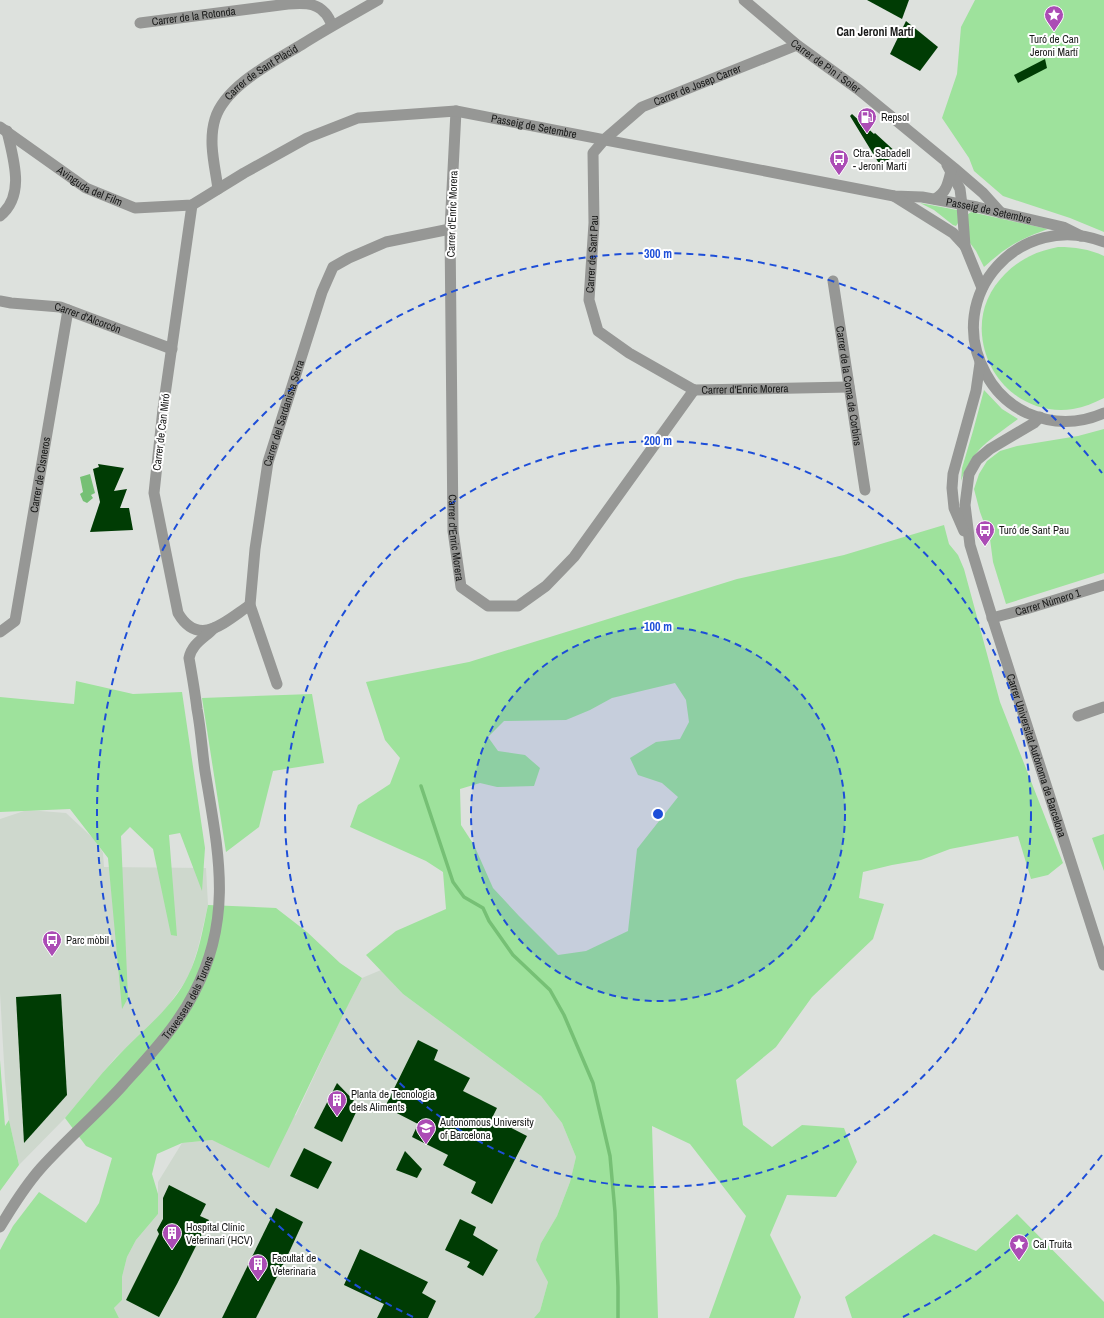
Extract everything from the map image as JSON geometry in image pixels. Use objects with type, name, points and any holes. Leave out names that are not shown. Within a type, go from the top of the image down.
[{"type":"street","name":"Carrer de Sant Plàcid","points":[[218,189],[212,138],[215,118],[226,99],[239,85],[263,68],[378,0]]},
{"type":"street","name":"Carrer de Pin i Soler","points":[[744,0],[797,45],[859,90],[954,168],[983,193],[1001,212]]},
{"type":"street","name":"Carrer de la Rotonda","points":[[140,23],[288,4],[300,4],[310,5],[325,12],[332,26]]},
{"type":"street","name":"Carrer de Josep Carrer","points":[[606,139],[642,107],[797,45]]},
{"type":"street","name":"Passeig de Setembre","points":[[192,205],[307,138],[358,118],[456,111],[894,196],[922,197],[962,204],[1063,227],[1081,236]]},
{"type":"street","name":"Carrer d'Enric Morera","points":[[456,111],[450,229],[453,531],[461,587],[488,606],[518,606],[546,586],[574,557],[694,390],[849,387]]},
{"type":"street","name":"Avinguda del Film","points":[[3,129],[86,188],[135,208],[192,205]]},
{"type":"street","points":[[0,216],[10,204],[15,192],[16,175],[3,129]]},
{"type":"street","name":"Carrer de Sant Pau","points":[[606,139],[593,152],[594,223],[589,300],[598,331],[629,353],[694,390]]},
{"type":"street","name":"Carrer de Pin i Soler","points":[[944,161],[960,189],[965,246]]},
{"type":"street","points":[[935,199],[941,196],[947,187],[951,172]]},
{"type":"street","name":"Passeig de Setembre","points":[[894,196],[953,234],[965,246],[982,288]]},
{"type":"street","name":"Carrer de Can Miró","points":[[192,205],[163,409],[154,493],[178,614],[183,622],[192,629],[204,631],[214,628]]},
{"type":"street","name":"Carrer del Sardanista Serra","points":[[277,684],[250,606],[255,549],[268,462],[322,292],[333,267],[349,258],[386,242],[450,229]]},
{"type":"street","points":[[1104,242],[1067,234],[1053,235],[1026,244],[1014,251],[1003,259],[993,270],[982,288],[976,304],[974,321],[975,347],[980,363],[988,378],[1002,395],[1020,409],[1040,418],[1052,420],[1071,421],[1104,414]]},
{"type":"street","name":"Carrer de la Coma de Corbins","points":[[833,281],[865,490]]},
{"type":"street","name":"Carrer d'Alcorcón","points":[[0,301],[60,307],[172,349]]},
{"type":"street","name":"Carrer de Cisneros","points":[[0,632],[15,621],[68,310]]},
{"type":"street","name":"Carrer Universitat Autònoma de Barcelona","points":[[980,363],[976,391],[953,474],[952,488],[954,508],[970,545],[1062,839],[1104,965]]},
{"type":"street","name":"Carrer Universitat Autònoma de Barcelona","points":[[970,545],[965,505],[969,474],[977,460],[990,449],[1040,418]]},
{"type":"street","name":"Carrer Número 1","points":[[992,618],[1104,585]]},
{"type":"street","name":"Carrer de Can Miró","points":[[198,712],[189,658],[190,652],[197,642],[214,628],[250,606]]},
{"type":"street","points":[[1078,716],[1104,707]]},
{"type":"street","name":"Travessera dels Turons","points":[[0,1227],[25,1188],[40,1169],[120,1088],[164,1039],[186,1007],[208,961],[216,930],[220,891],[218,849],[204,767],[198,712]]},
{"type":"shaded area","points":[[975,0],[1104,0],[1104,232],[1070,218],[1003,196],[974,171],[969,158],[942,118],[957,74],[961,27]]},
{"type":"shaded area","points":[[920,203],[957,210],[958,223],[956,226],[953,225],[934,210]]},
{"type":"shaded area","points":[[971,212],[1048,229],[1029,236],[1014,244],[984,267],[976,251],[967,239],[967,215]]},
{"type":"shaded area","points":[[1058,247],[1082,249],[1104,256],[1104,398],[1089,405],[1073,409],[1056,410],[1040,407],[1025,401],[1011,392],[1000,380],[991,367],[985,352],[982,335],[982,318],[986,302],[994,287],[1005,274],[1029,256]]},
{"type":"shaded area","points":[[984,390],[1002,409],[1018,419],[991,439],[977,452],[971,460],[961,481],[962,468]]},
{"type":"shaded area","points":[[1104,429],[1104,573],[1006,604],[993,562],[990,539],[980,512],[974,489],[979,474],[987,461],[1000,451],[1017,446],[1078,436]]},
{"type":"shaded area","points":[[90,474],[95,493],[91,495],[93,498],[87,503],[83,501],[80,494],[83,492],[80,477]]},
{"type":"shaded area","points":[[944,525],[949,544],[958,555],[964,569],[1000,702],[1063,863],[1048,875],[1031,879],[1018,836],[950,849],[921,860],[863,872],[859,898],[884,904],[873,939],[812,997],[776,1047],[736,1080],[743,1125],[772,1147],[802,1125],[844,1128],[857,1162],[836,1197],[787,1195],[770,1235],[801,1297],[794,1318],[709,1318],[746,1216],[690,1144],[652,1126],[658,1318],[534,1318],[540,1311],[548,1282],[536,1260],[541,1243],[557,1216],[570,1182],[576,1157],[562,1123],[541,1096],[403,994],[366,955],[396,931],[446,909],[443,872],[426,861],[350,827],[358,805],[390,784],[400,758],[385,740],[366,682],[469,662],[737,579],[844,555]],"holes":[[[675,683],[686,700],[689,722],[680,739],[656,742],[630,758],[638,775],[662,783],[678,797],[637,849],[628,931],[586,951],[558,955],[493,888],[474,845],[461,825],[460,789],[480,783],[497,787],[534,786],[540,768],[525,755],[498,751],[488,737],[504,721],[566,720],[590,710],[612,698]]]},
{"type":"shaded area","points":[[76,681],[133,694],[182,692],[205,848],[202,891],[180,833],[169,835],[177,936],[171,935],[153,849],[130,827],[121,836],[128,998],[122,1009],[108,858],[70,809],[0,812],[0,697],[74,704]]},
{"type":"shaded area","points":[[312,694],[324,763],[273,771],[259,827],[226,852],[202,698]]},
{"type":"shaded area","points":[[27,810],[66,813],[96,841],[103,853],[104,867],[206,868],[208,905],[198,948],[189,976],[168,1006],[144,1032],[116,1057],[65,1118],[19,1165],[9,1120],[0,993],[0,819]]},
{"type":"shaded area","points":[[1104,834],[1104,871],[1092,838]]},
{"type":"shaded area","points":[[208,905],[276,908],[307,932],[340,963],[362,978],[269,1168],[212,1140],[182,1143],[157,1154],[152,1174],[158,1194],[158,1214],[136,1240],[127,1257],[122,1277],[122,1300],[114,1308],[119,1318],[0,1318],[0,1250],[13,1226],[39,1192],[86,1223],[99,1203],[112,1158],[86,1146],[65,1118],[109,1065],[174,999],[192,968]]},
{"type":"shaded area","name":"Autonomous University of Barcelona","points":[[381,970],[403,994],[541,1096],[562,1123],[576,1157],[570,1182],[557,1216],[541,1243],[548,1282],[540,1311],[534,1318],[119,1318],[114,1308],[122,1300],[122,1277],[127,1257],[136,1240],[158,1214],[158,1182],[182,1143],[212,1140],[229,1147],[296,1115],[344,1012],[362,978]]},
{"type":"shaded area","points":[[0,1060],[5,1126],[9,1120],[19,1165],[0,1191]]},
{"type":"shaded area","points":[[1017,1214],[1104,1302],[1104,1318],[852,1318],[845,1297],[934,1234],[976,1251]]},
{"type":"building","points":[[867,0],[909,0],[902,19]]},
{"type":"building","points":[[906,21],[938,47],[920,71],[890,54]]},
{"type":"building","points":[[1045,59],[1047,68],[1018,83],[1014,75]]},
{"type":"building","points":[[852,114],[898,154],[880,165],[850,116]]},
{"type":"building","points":[[98,464],[124,468],[114,491],[127,489],[120,508],[129,508],[133,530],[90,532],[100,502],[93,469],[99,467]]},
{"type":"building","points":[[61,994],[67,1095],[24,1143],[16,997]]},
{"type":"building","points":[[418,1040],[438,1050],[434,1060],[470,1078],[463,1091],[497,1108],[492,1118],[527,1136],[492,1204],[471,1193],[476,1182],[443,1165],[448,1155],[412,1137],[418,1124],[385,1107]]},
{"type":"building","name":"Planta de Tecnologia dels Aliments","points":[[337,1083],[359,1106],[342,1142],[314,1128]]},
{"type":"building","points":[[304,1148],[332,1162],[318,1189],[290,1176]]},
{"type":"building","points":[[405,1151],[422,1169],[417,1178],[396,1170]]},
{"type":"building","name":"Hospital Clínic Veterinari (HCV)","points":[[169,1185],[206,1204],[200,1216],[209,1220],[159,1317],[126,1300],[159,1234],[157,1230],[163,1219],[163,1198]]},
{"type":"building","name":"Facultat de Veterinaria","points":[[276,1208],[303,1222],[286,1259],[256,1318],[222,1318]]},
{"type":"building","points":[[460,1219],[476,1227],[473,1235],[498,1250],[483,1276],[467,1267],[470,1262],[445,1250]]},
{"type":"building","points":[[360,1249],[428,1282],[422,1293],[436,1301],[428,1318],[377,1318],[384,1304],[344,1285]]},
{"type":"waterway","points":[[421,786],[453,882],[464,897],[483,908],[489,921],[513,955],[550,990],[564,1015],[593,1083],[610,1156],[615,1212],[618,1318]]},
{"type":"place","name":"Turó de Can Jeroni Martí","points":[[1054,32]]},
{"type":"place","name":"Repsol","points":[[867,134]]},
{"type":"place","name":"Ctra. Sabadell - Jeroni Martí","points":[[839,176]]},
{"type":"place","name":"Turó de Sant Pau","points":[[985,547]]},
{"type":"place","name":"Parc mòbil","points":[[52,957]]},
{"type":"place","name":"Planta de Tecnologia dels Aliments","points":[[337,1117]]},
{"type":"place","name":"Autonomous University of Barcelona","points":[[426,1145]]},
{"type":"place","name":"Hospital Clínic Veterinari (HCV)","points":[[172,1250]]},
{"type":"place","name":"Cal Truita","points":[[1019,1261]]},
{"type":"place","name":"Facultat de Veterinaria","points":[[258,1281]]},
{"type":"district","name":"Can Jeroni Martí","points":[[875,32]]}]
